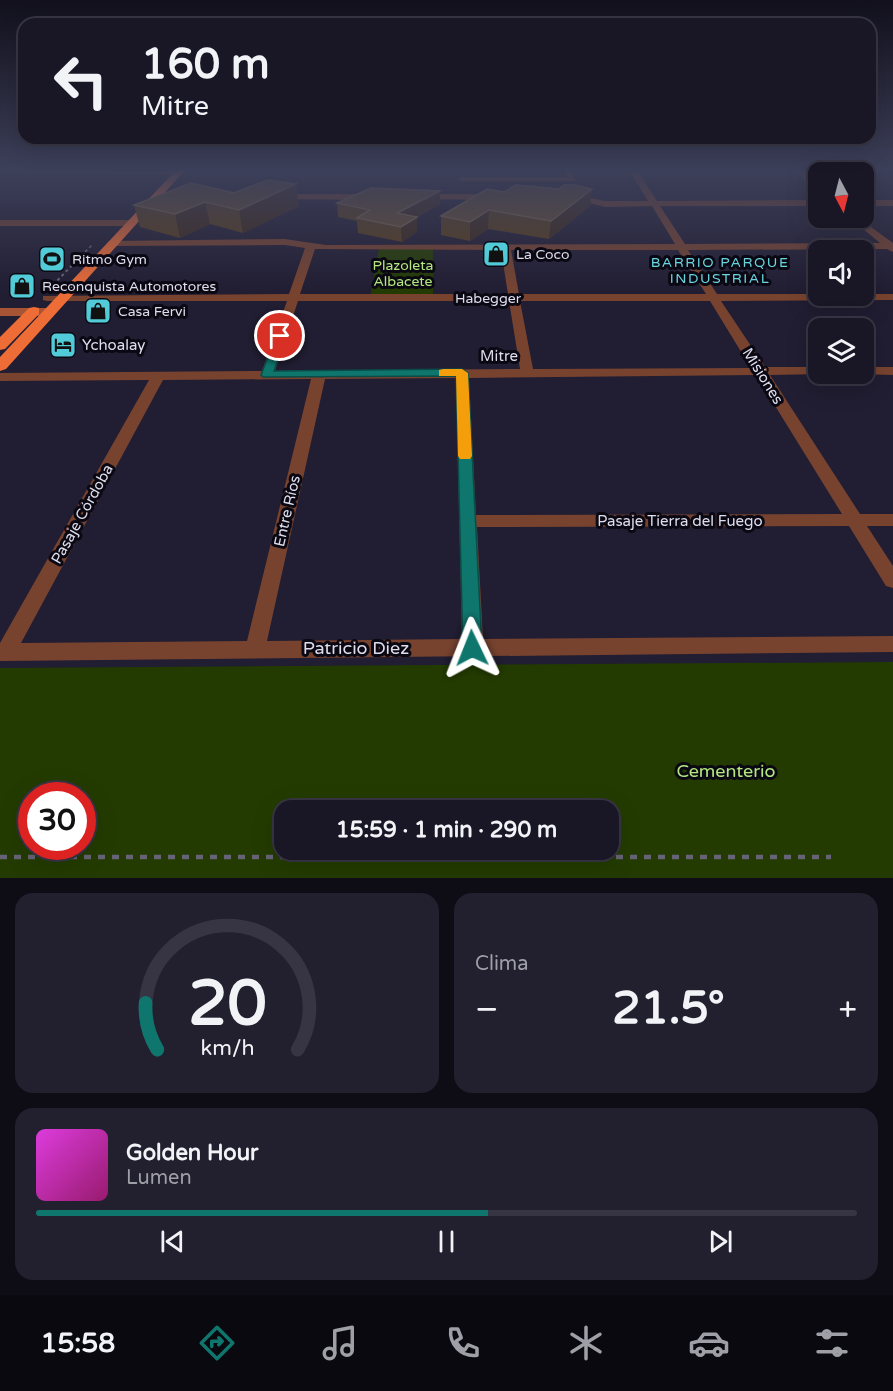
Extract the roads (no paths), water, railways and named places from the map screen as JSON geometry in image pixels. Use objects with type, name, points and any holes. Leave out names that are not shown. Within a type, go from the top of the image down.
[{"type":"highway","points":[[0,366],[48,305],[134,211]]},
{"type":"highway","points":[[48,305],[63,298],[112,243],[122,223],[138,211]]},
{"type":"highway","points":[[0,346],[30,312]]},
{"type":"street","name":"Misiones","points":[[659,211],[893,581]]},
{"type":"street","points":[[0,223],[122,223]]},
{"type":"street","points":[[867,228],[892,247]]},
{"type":"street","points":[[112,243],[285,242],[311,246],[506,248],[892,247]]},
{"type":"street","points":[[267,375],[311,246]]},
{"type":"street","points":[[506,248],[527,372]]},
{"type":"street","name":"Habegger","points":[[63,298],[893,297]]},
{"type":"street","points":[[0,312],[30,312],[48,305]]},
{"type":"street","name":"Mitre","points":[[0,377],[808,371]]},
{"type":"street","points":[[874,371],[893,371]]},
{"type":"street","points":[[462,373],[472,648]]},
{"type":"street","name":"Entre Ríos","points":[[255,649],[319,374]]},
{"type":"street","name":"Pasaje Córdoba","points":[[3,651],[158,376]]},
{"type":"street","name":"Pasaje Tierra del Fuego","points":[[468,521],[893,520]]},
{"type":"street","name":"Patricio Diez","points":[[3,651],[893,644]]},
{"type":"place","name":"La Coco","points":[[496,254]]},
{"type":"place","name":"Ritmo Gym","points":[[52,259]]},
{"type":"place","name":"Reconquista Automotores","points":[[22,286]]},
{"type":"place","name":"Casa Fervi","points":[[98,311]]},
{"type":"place","name":"Ychoalay","points":[[63,345]]},
{"type":"district","name":"BARRIO PARQUE INDUSTRIAL","points":[[720,270]]},
{"type":"park label","name":"Plazoleta Albacete","points":[[403,274]]},
{"type":"park label","name":"Cementerio","points":[[726,771]]}]
